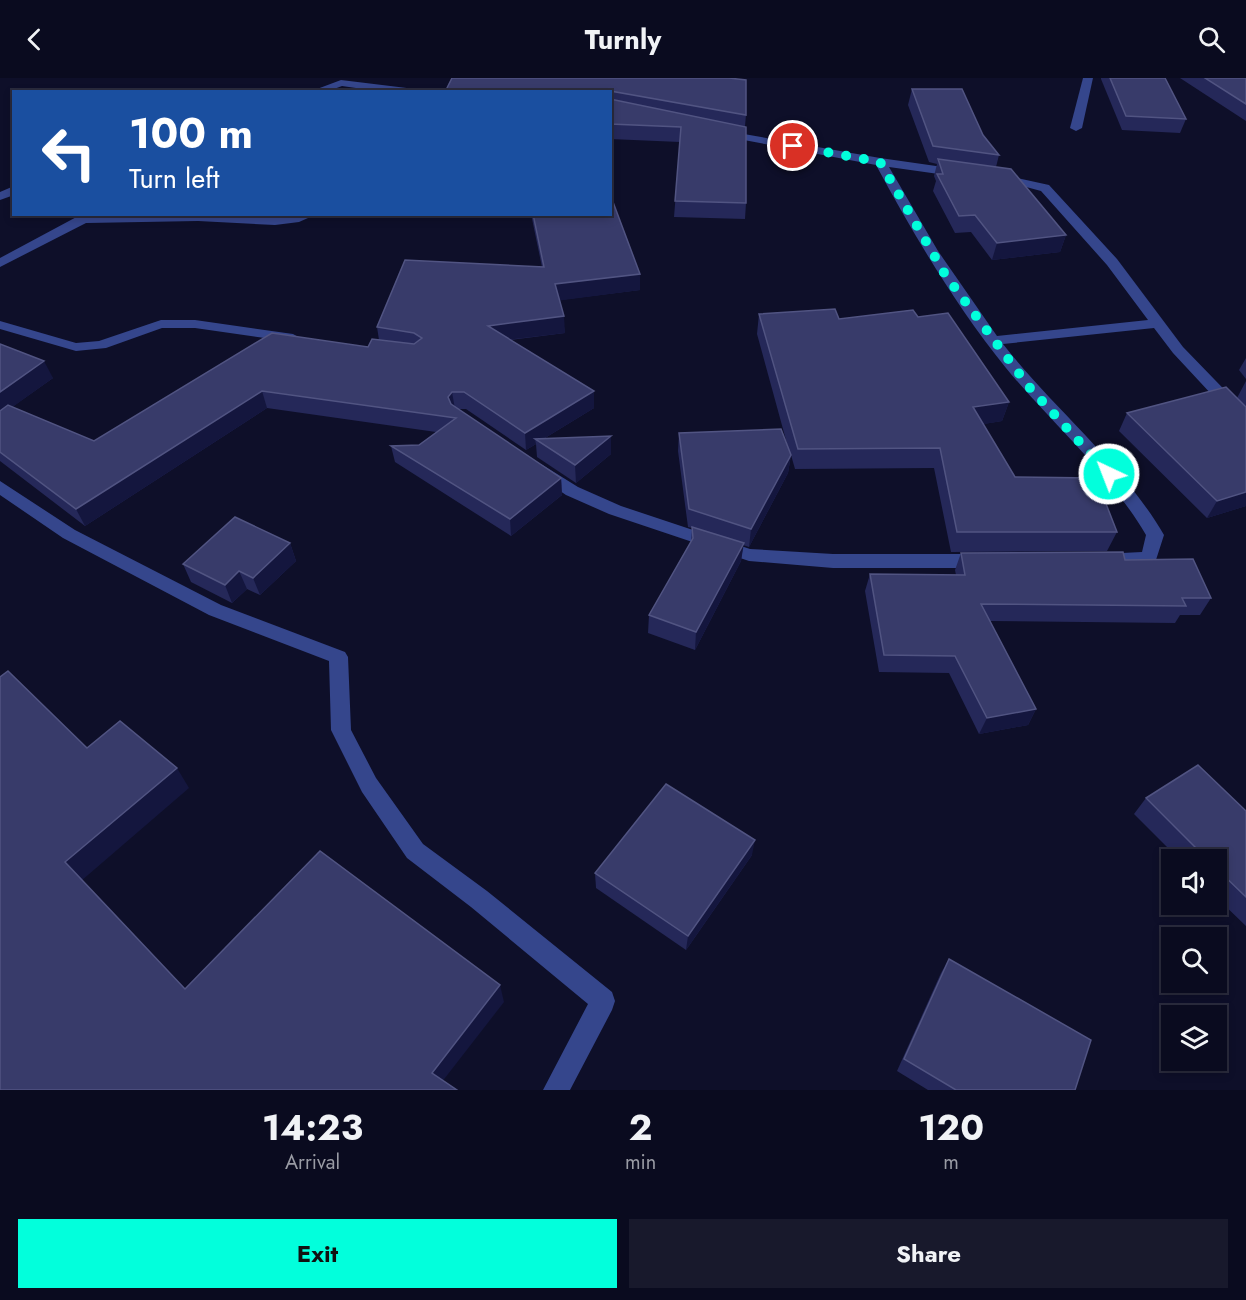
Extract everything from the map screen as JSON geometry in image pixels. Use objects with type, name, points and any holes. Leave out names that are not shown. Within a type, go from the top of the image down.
[{"type":"street","points":[[1076,128],[1088,78]]},
{"type":"street","points":[[319,90],[341,81],[402,90]]},
{"type":"street","points":[[706,129],[880,162],[984,176],[1045,188],[1112,262],[1178,350],[1246,421]]},
{"type":"street","points":[[880,162],[946,276],[1030,388],[1141,508],[1155,535],[1149,558],[1090,561]]},
{"type":"street","points":[[0,263],[90,217],[215,217],[274,222],[306,216]]},
{"type":"street","points":[[994,341],[1158,323]]},
{"type":"street","points":[[0,325],[75,347],[101,345],[162,324],[195,324],[311,340]]},
{"type":"street","points":[[525,459],[572,491],[615,510],[749,555],[833,561],[996,561]]},
{"type":"street","points":[[0,487],[69,534],[215,610],[273,630],[338,657],[341,730],[369,785],[415,851],[603,1001],[556,1090]]},
{"type":"building","points":[[452,78],[729,78],[746,80],[746,115],[612,90],[446,90]]},
{"type":"building","points":[[1110,78],[1165,78],[1186,119],[1126,116]]},
{"type":"building","points":[[1205,78],[1246,78],[1246,104]]},
{"type":"building","points":[[912,89],[962,89],[983,135],[999,155],[933,146]]},
{"type":"building","points":[[612,99],[746,127],[746,203],[675,201],[681,127],[612,124]]},
{"type":"building","points":[[938,159],[1011,169],[1066,235],[997,243],[975,215],[959,216],[937,174],[943,174]]},
{"type":"building","points":[[612,199],[640,274],[555,284],[564,316],[488,326],[594,391],[525,433],[464,392],[452,392],[448,397],[451,404],[561,478],[510,519],[391,446],[419,445],[456,418],[262,391],[76,509],[0,452],[0,411],[8,405],[94,441],[272,333],[368,347],[372,339],[414,344],[422,338],[414,333],[377,327],[405,260],[544,267],[533,216],[612,216]]},
{"type":"building","points":[[835,309],[839,319],[913,310],[918,317],[948,313],[1009,402],[973,407],[1015,477],[1096,478],[1117,532],[957,532],[940,448],[798,449],[759,314]]},
{"type":"building","points":[[0,344],[44,361],[0,392]]},
{"type":"building","points":[[1226,387],[1246,407],[1246,492],[1217,501],[1127,413]]},
{"type":"building","points":[[781,429],[791,455],[751,529],[689,509],[679,433]]},
{"type":"building","points":[[611,436],[575,465],[535,439]]},
{"type":"building","points":[[235,517],[290,543],[253,578],[239,571],[225,585],[183,564]]},
{"type":"building","points":[[692,527],[744,543],[696,632],[649,615],[693,538]]},
{"type":"building","points":[[1123,552],[1125,560],[1193,559],[1211,598],[1182,598],[1186,606],[981,604],[1036,709],[987,718],[955,656],[884,655],[870,574],[965,575],[961,553]]},
{"type":"building","points":[[8,671],[87,748],[120,721],[177,768],[65,862],[185,989],[320,851],[500,985],[432,1073],[457,1090],[0,1090],[0,677]]},
{"type":"building","points":[[1198,765],[1246,811],[1246,897],[1227,879],[1227,849],[1197,849],[1146,798]]},
{"type":"building","points":[[666,784],[755,840],[688,936],[595,873]]},
{"type":"building","points":[[949,959],[1091,1040],[1075,1090],[956,1090],[904,1059]]},
{"type":"route","points":[[793,146],[880,162],[946,276],[1030,388],[1109,474]]}]
